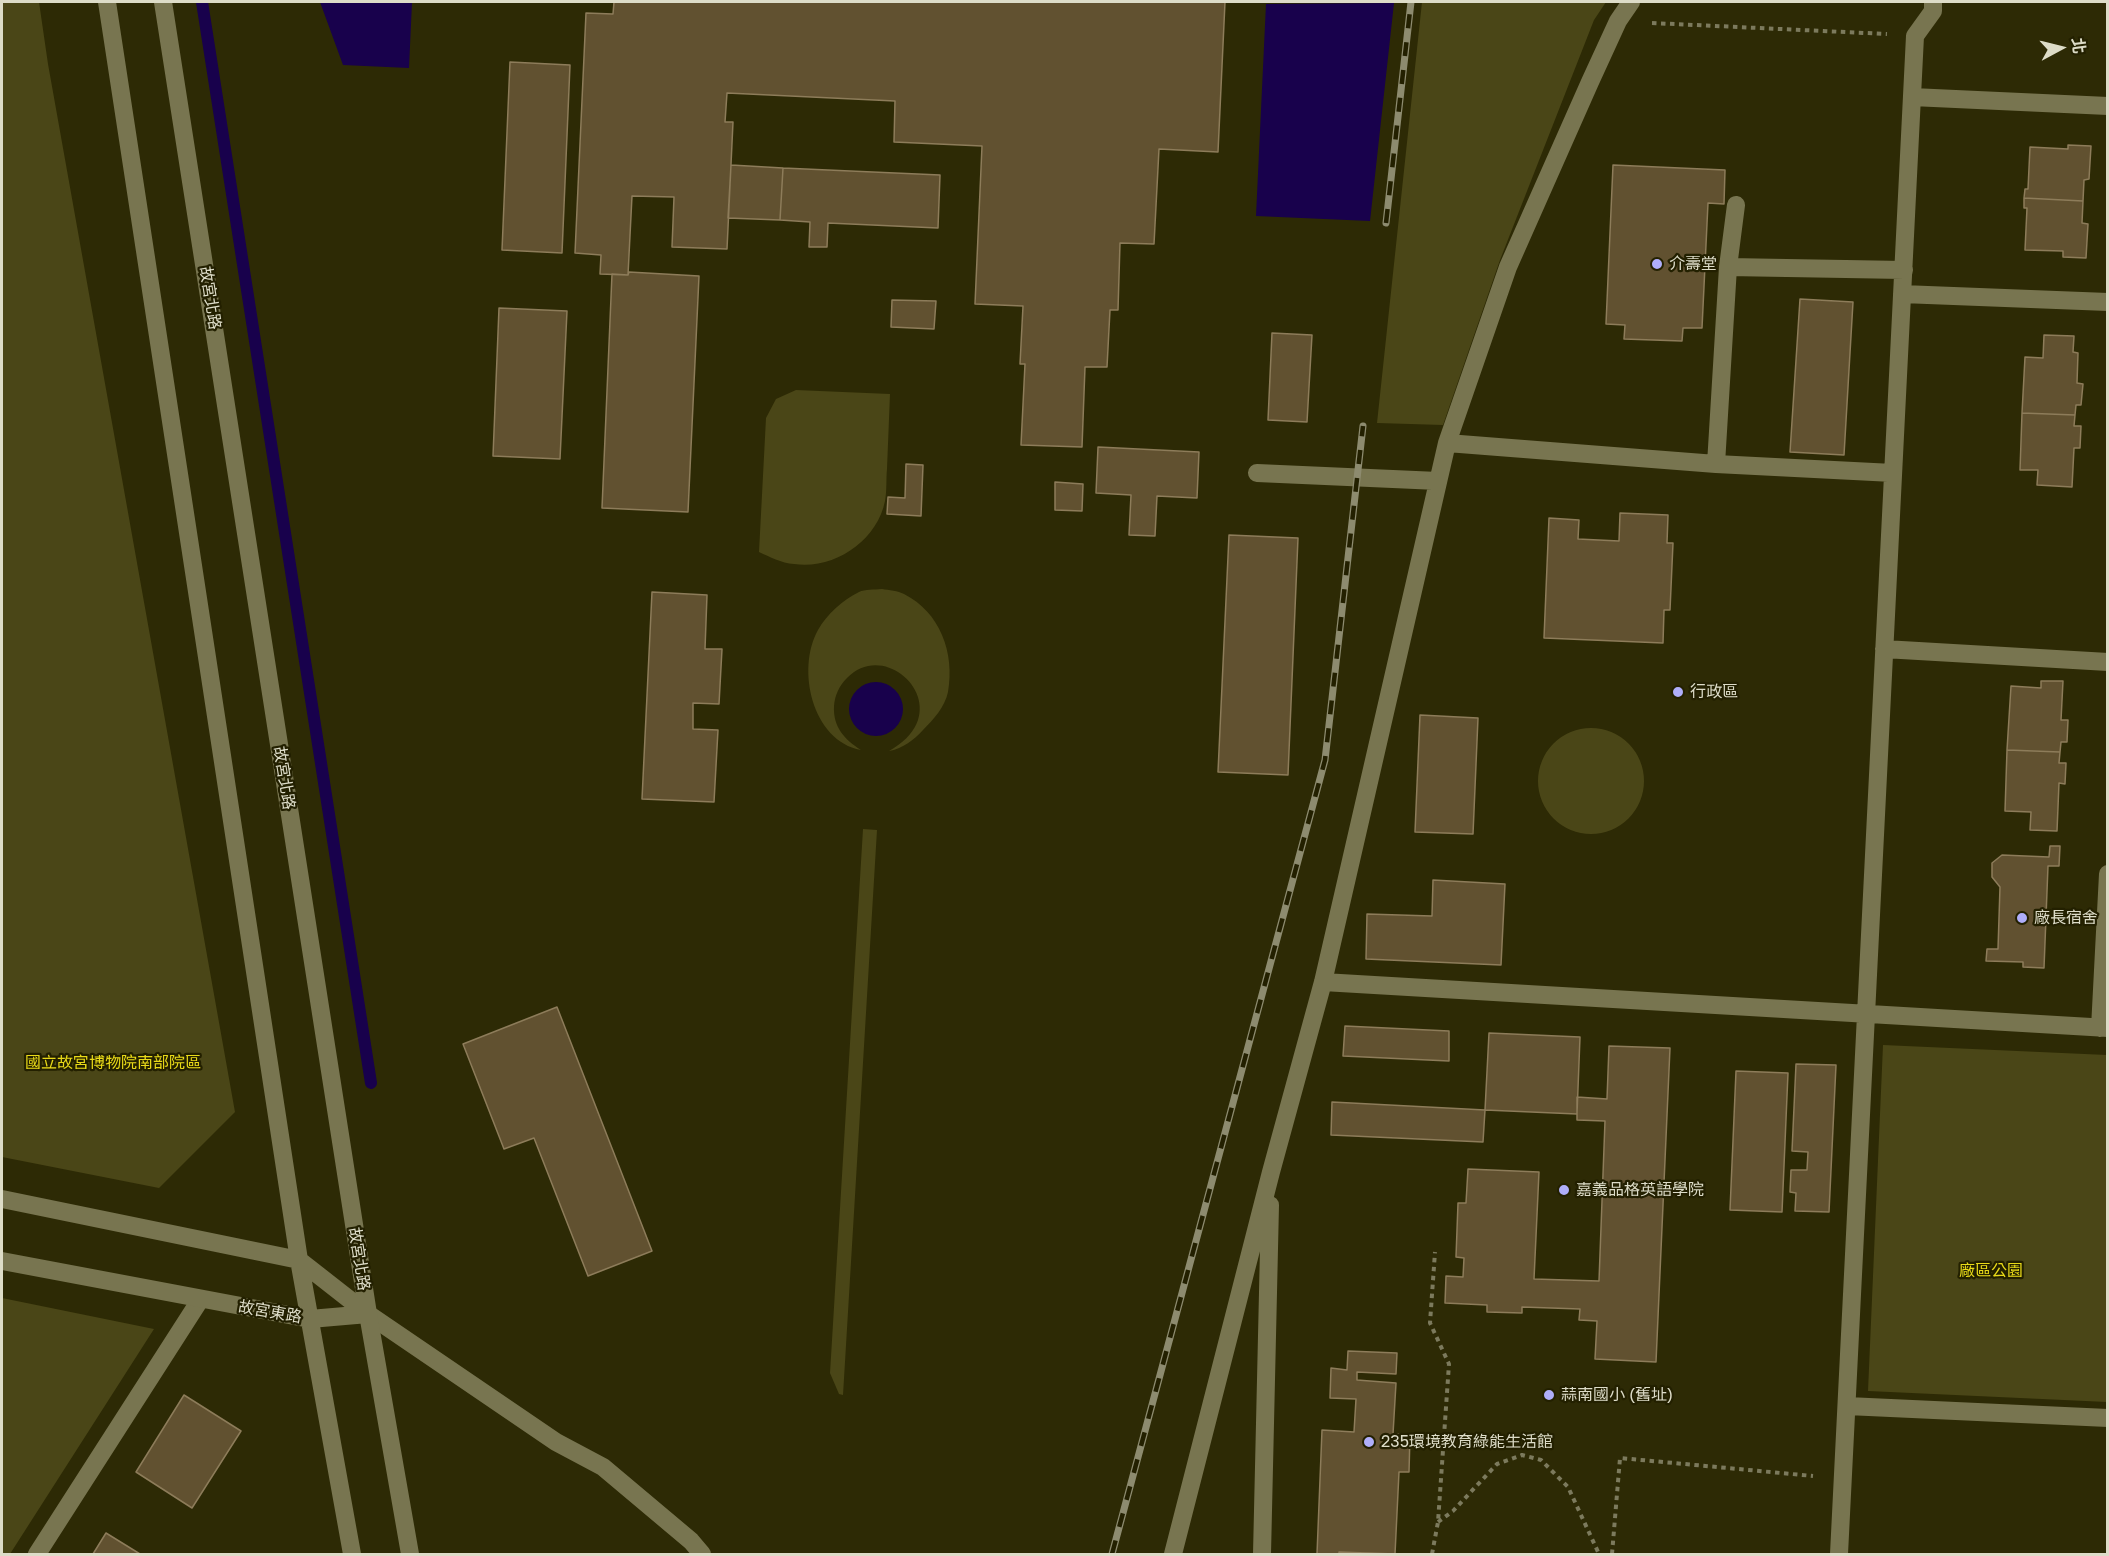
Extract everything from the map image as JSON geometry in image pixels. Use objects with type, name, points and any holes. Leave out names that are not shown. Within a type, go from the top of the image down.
[{"type":"street","points":[[106,2],[298,1260],[352,1554]]},
{"type":"street","name":"故宮北路","points":[[164,2],[368,1314],[410,1554]]},
{"type":"street","points":[[1173,1554],[1271,1172],[1323,982],[1447,443],[1508,267],[1618,21],[1631,2]]},
{"type":"street","points":[[1839,1554],[1915,36],[1933,11],[1933,2]]},
{"type":"street","points":[[1912,97],[2108,106]]},
{"type":"street","points":[[1716,464],[1728,267],[1736,205]]},
{"type":"street","points":[[1728,267],[1904,270]]},
{"type":"street","points":[[1902,294],[2108,302]]},
{"type":"street","points":[[1447,443],[1716,464],[1893,473]]},
{"type":"street","points":[[1257,473],[1438,481]]},
{"type":"street","points":[[1884,649],[2108,662]]},
{"type":"street","points":[[1323,982],[2104,1028],[2108,874]]},
{"type":"street","points":[[1262,1554],[1271,1172]]},
{"type":"street","points":[[2,1199],[298,1260],[368,1314],[556,1442],[603,1467],[691,1541],[702,1554]]},
{"type":"street","name":"故宮東路","points":[[2,1261],[310,1319],[368,1314]]},
{"type":"street","points":[[37,1554],[200,1300]]},
{"type":"street","points":[[1847,1406],[2108,1418]]},
{"type":"path","points":[[1618,21],[1915,36]]},
{"type":"path","points":[[1432,1554],[1438,1522],[1449,1364],[1430,1323],[1435,1252]]},
{"type":"path","points":[[1438,1522],[1453,1511],[1497,1464],[1522,1455],[1541,1460],[1568,1487],[1599,1554]]},
{"type":"path","points":[[1612,1554],[1620,1458],[1843,1479]]},
{"type":"green space","name":"國立故宮博物院南部院區","points":[[2,2],[39,2],[48,64],[235,1112],[159,1188],[2,1157]]},
{"type":"green space","points":[[1422,2],[1606,2],[1594,20],[1500,260],[1443,425],[1377,423]]},
{"type":"green space","points":[[796,390],[890,394],[886,493],[880,515],[873,529],[852,550],[824,562],[809,565],[776,560],[759,552],[766,418],[776,399]]},
{"type":"green space","points":[[882,589],[902,593],[927,611],[936,623],[947,649],[950,677],[944,703],[931,722],[912,741],[889,751],[910,735],[919,717],[919,699],[911,683],[898,672],[881,666],[864,667],[847,678],[835,698],[835,720],[845,737],[861,750],[844,744],[831,733],[820,718],[809,683],[809,664],[818,630],[831,613],[841,603],[859,592]]},
{"type":"green space","points":[[1591,728],[1611,732],[1629,743],[1640,761],[1644,781],[1640,801],[1629,819],[1611,830],[1591,834],[1571,830],[1553,819],[1542,801],[1538,781],[1542,761],[1553,743],[1571,732]]},
{"type":"green space","points":[[863,829],[877,830],[843,1395],[839,1394],[830,1373]]},
{"type":"green space","name":"廠區公園","points":[[1883,1045],[2107,1055],[2107,1402],[1868,1391]]},
{"type":"green space","points":[[2,1298],[154,1329],[10,1554],[2,1554]]},
{"type":"shaded area","points":[[320,2],[412,2],[409,68],[343,65]]},
{"type":"shaded area","points":[[1394,3],[1370,221],[1256,216],[1266,4]]},
{"type":"shaded area","points":[[871,682],[881,682],[895,690],[901,699],[903,709],[901,719],[895,728],[881,736],[871,736],[854,724],[849,714],[849,704],[861,687]]},
{"type":"building","points":[[614,2],[1225,2],[1218,152],[1159,149],[1154,244],[1120,243],[1118,310],[1110,310],[1107,367],[1085,367],[1082,447],[1021,445],[1025,364],[1020,364],[1023,306],[975,304],[982,146],[894,142],[895,101],[727,93],[725,122],[733,122],[727,249],[672,247],[674,197],[632,196],[628,275],[600,274],[601,255],[575,253],[586,13],[613,14]]},
{"type":"building","points":[[510,62],[570,65],[562,253],[502,250]]},
{"type":"building","points":[[2068,145],[2091,146],[2089,179],[2084,180],[2083,201],[2024,198],[2025,189],[2028,189],[2030,147],[2068,149]]},
{"type":"building","points":[[731,165],[783,168],[780,220],[728,218]]},
{"type":"building","name":"介壽堂","points":[[1613,165],[1725,170],[1724,204],[1708,203],[1702,328],[1683,328],[1682,341],[1624,339],[1625,325],[1606,324]]},
{"type":"building","points":[[783,168],[940,175],[938,228],[828,223],[827,247],[809,247],[810,222],[780,220]]},
{"type":"building","points":[[2024,198],[2083,201],[2082,223],[2088,224],[2086,258],[2063,257],[2063,251],[2025,250],[2027,208],[2024,208]]},
{"type":"building","points":[[629,272],[699,276],[688,512],[602,508],[612,274],[628,275]]},
{"type":"building","points":[[1800,299],[1853,302],[1844,455],[1790,452]]},
{"type":"building","points":[[892,300],[936,301],[934,329],[891,327]]},
{"type":"building","points":[[499,308],[567,311],[560,459],[493,456]]},
{"type":"building","points":[[1272,333],[1312,335],[1307,422],[1268,420]]},
{"type":"building","points":[[2044,335],[2074,336],[2073,352],[2078,353],[2077,383],[2083,384],[2081,405],[2076,405],[2075,415],[2022,413],[2025,357],[2043,358]]},
{"type":"building","points":[[2022,413],[2075,415],[2074,426],[2081,426],[2080,448],[2074,448],[2072,487],[2037,485],[2038,470],[2020,470]]},
{"type":"building","points":[[1098,447],[1199,452],[1197,498],[1157,496],[1155,536],[1129,535],[1131,495],[1096,493]]},
{"type":"building","points":[[906,464],[923,465],[921,516],[887,514],[888,497],[905,498]]},
{"type":"building","points":[[1055,482],[1083,484],[1082,511],[1055,510]]},
{"type":"building","points":[[1620,513],[1668,515],[1667,543],[1673,543],[1670,610],[1664,610],[1663,643],[1544,638],[1549,518],[1579,520],[1578,539],[1619,541]]},
{"type":"building","points":[[1229,535],[1298,538],[1288,775],[1218,772]]},
{"type":"building","points":[[652,592],[707,595],[705,649],[722,649],[719,704],[693,703],[693,729],[718,730],[714,802],[642,799]]},
{"type":"building","points":[[2041,681],[2063,681],[2061,720],[2068,720],[2067,742],[2061,742],[2060,752],[2007,750],[2011,686],[2041,688]]},
{"type":"building","points":[[1420,715],[1478,718],[1473,834],[1415,832]]},
{"type":"building","points":[[2007,750],[2060,752],[2059,763],[2066,763],[2065,784],[2059,783],[2057,831],[2030,830],[2031,812],[2005,811]]},
{"type":"building","name":"廠長宿舍","points":[[2050,846],[2060,846],[2059,866],[2048,866],[2044,968],[2023,967],[2023,962],[1986,961],[1987,949],[1998,949],[2000,887],[1992,877],[1992,863],[2002,855],[2049,857]]},
{"type":"building","points":[[1433,880],[1505,884],[1501,965],[1366,959],[1367,914],[1432,916]]},
{"type":"building","points":[[557,1007],[652,1251],[588,1276],[534,1138],[504,1149],[463,1044]]},
{"type":"building","points":[[1345,1026],[1449,1031],[1449,1061],[1343,1056]]},
{"type":"building","points":[[1489,1033],[1580,1037],[1577,1114],[1485,1110]]},
{"type":"building","points":[[1609,1046],[1670,1048],[1656,1362],[1595,1359],[1597,1321],[1579,1320],[1580,1309],[1522,1307],[1522,1313],[1487,1312],[1487,1305],[1445,1303],[1446,1276],[1463,1277],[1464,1258],[1456,1257],[1458,1203],[1466,1203],[1468,1169],[1539,1172],[1534,1279],[1599,1281],[1605,1121],[1577,1120],[1577,1097],[1607,1099]]},
{"type":"building","points":[[1796,1064],[1836,1065],[1829,1212],[1795,1211],[1796,1193],[1790,1192],[1791,1170],[1807,1170],[1808,1152],[1792,1151]]},
{"type":"building","points":[[1736,1071],[1788,1073],[1782,1212],[1730,1210]]},
{"type":"building","points":[[1332,1102],[1485,1110],[1483,1142],[1331,1135]]},
{"type":"building","points":[[1348,1351],[1397,1353],[1396,1374],[1357,1372],[1357,1380],[1396,1383],[1393,1434],[1410,1435],[1409,1472],[1399,1472],[1395,1554],[1339,1552],[1339,1554],[1317,1554],[1322,1430],[1354,1432],[1356,1399],[1330,1398],[1331,1368],[1347,1370]]},
{"type":"building","points":[[184,1395],[241,1431],[192,1508],[136,1472]]},
{"type":"building","points":[[106,1533],[140,1554],[93,1554]]},
{"type":"waterway","points":[[202,2],[371,1083]]},
{"type":"railway","points":[[1386,223],[1411,2]]},
{"type":"railway","points":[[1112,1554],[1325,760],[1363,426]]},
{"type":"place","name":"介壽堂","points":[[1657,264]]},
{"type":"place","name":"行政區","points":[[1678,692]]},
{"type":"place","name":"廠長宿舍","points":[[2022,918]]},
{"type":"place","name":"嘉義品格英語學院","points":[[1564,1190]]},
{"type":"place","name":"蒜南國小 (舊址)","points":[[1549,1395]]},
{"type":"place","name":"235環境教育綠能生活館","points":[[1369,1442]]}]
